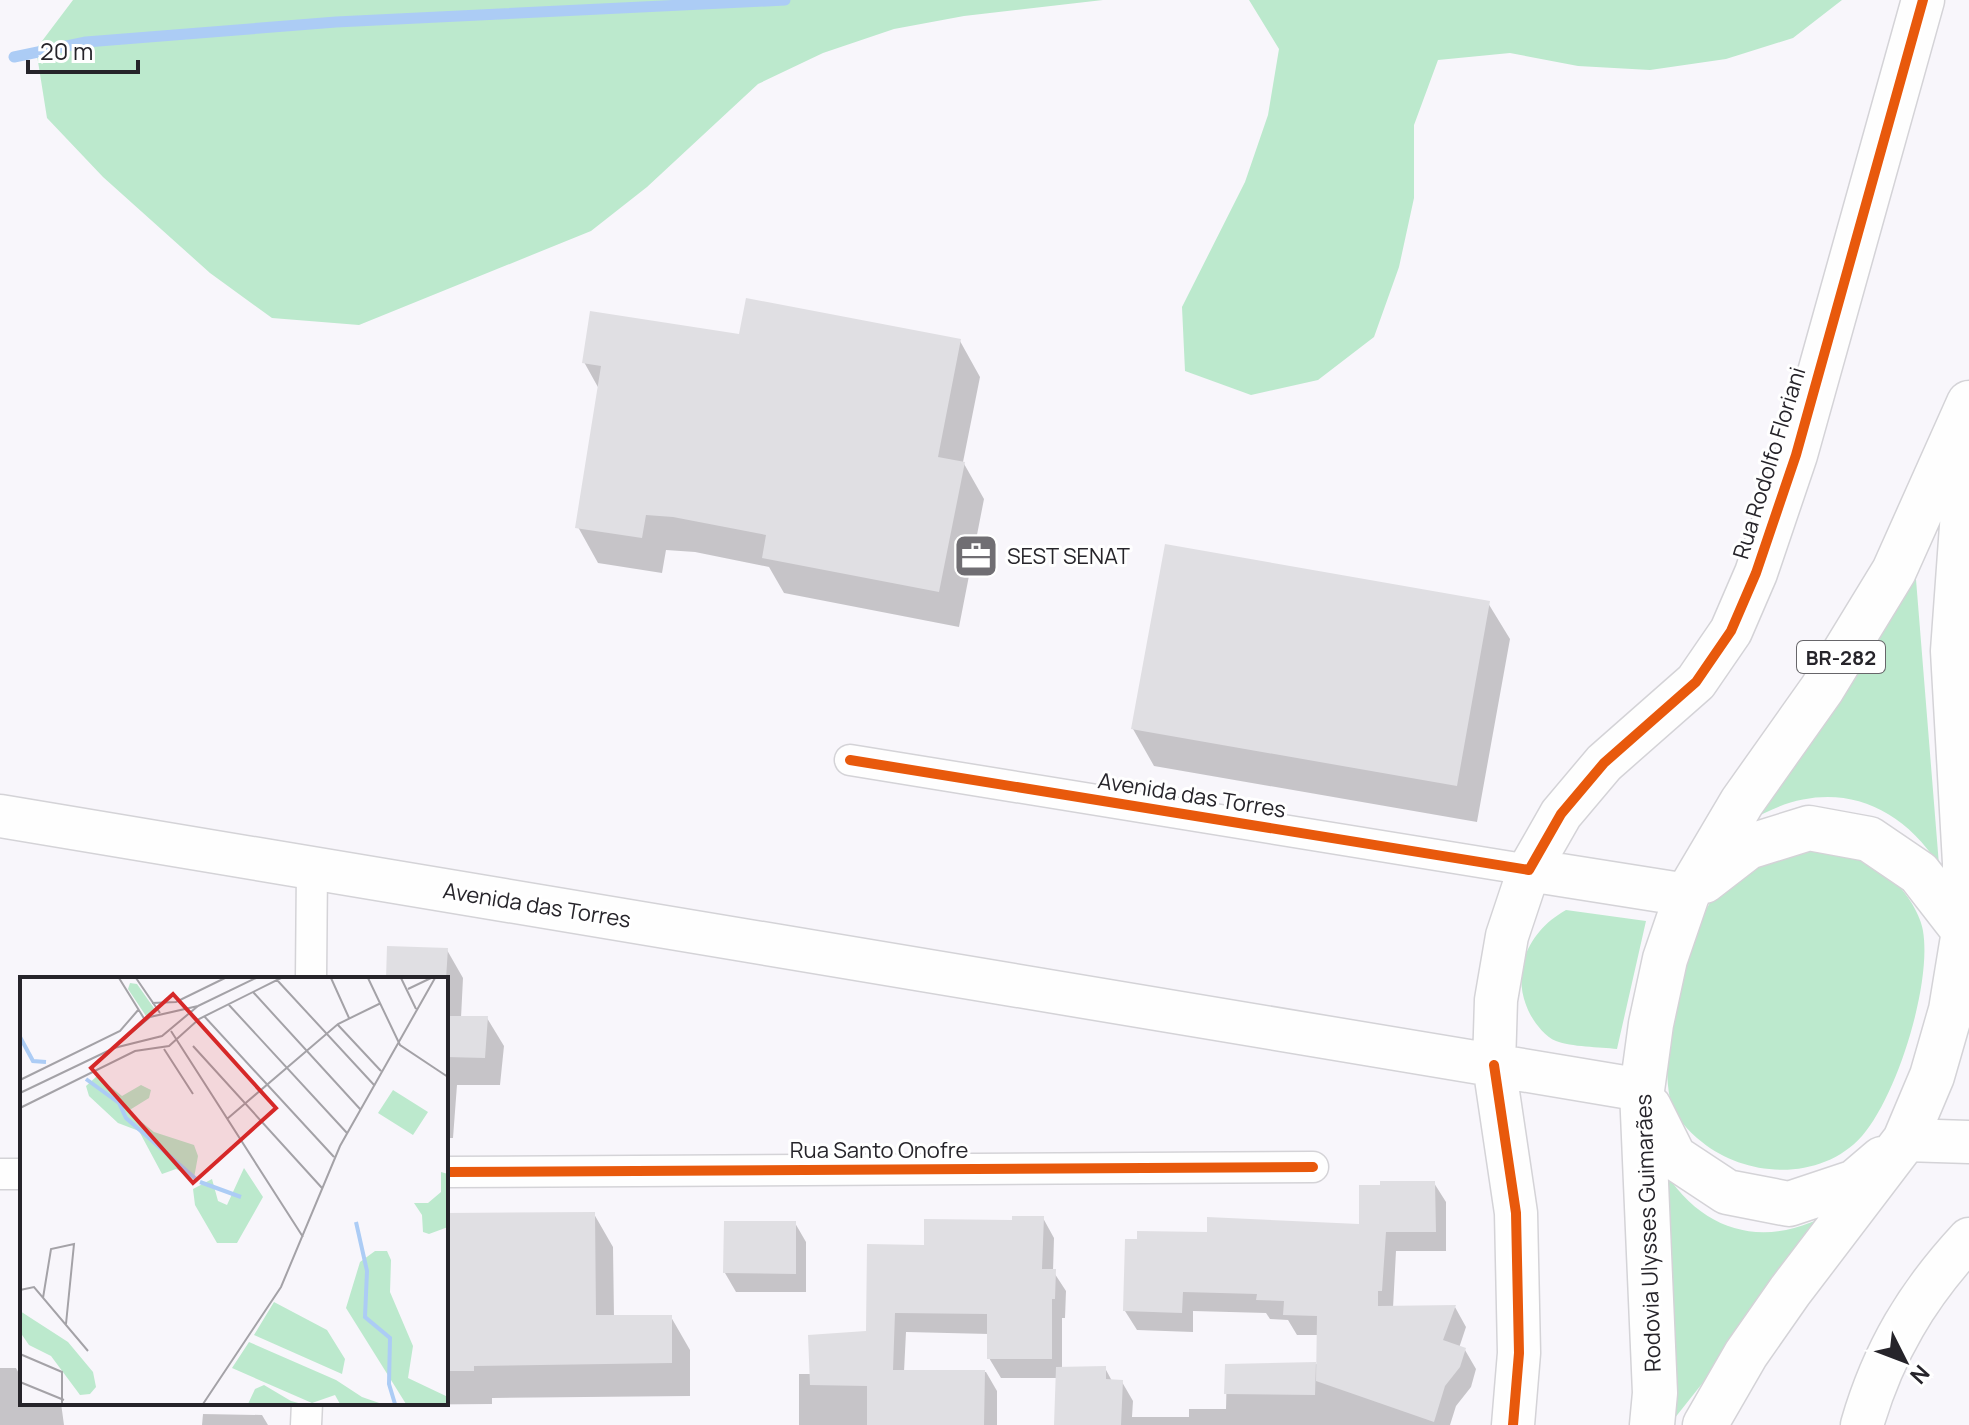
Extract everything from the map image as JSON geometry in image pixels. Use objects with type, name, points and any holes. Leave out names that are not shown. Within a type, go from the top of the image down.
[{"type":"highway","name":"Rodovia Ulysses Guimarães","points":[[1652,1425],[1655,1393],[1642,1090],[1651,1024],[1665,959],[1687,895],[1742,802],[1822,689],[1894,571],[1969,403]]},
{"type":"highway","points":[[1705,1425],[1746,1354],[1781,1303],[1905,1140],[1932,1076],[1951,1010],[1966,932],[1953,651],[1969,428]]},
{"type":"highway","points":[[1687,895],[1748,847],[1809,828],[1869,839],[1919,873],[1966,932]]},
{"type":"highway","points":[[1642,1090],[1674,1157],[1727,1192],[1789,1204],[1855,1182],[1905,1140]]},
{"type":"main road","name":"Rua Rodolfo Floriani","points":[[1513,1425],[1519,1353],[1516,1213],[1494,1065],[1496,1000],[1507,936],[1529,870],[1570,804],[1604,763],[1696,682],[1731,631],[1756,573],[1796,455],[1923,0]]},
{"type":"main road","name":"Avenida das Torres","points":[[0,816],[1642,1090]]},
{"type":"main road","name":"Avenida das Torres","points":[[1529,870],[1687,895]]},
{"type":"main road","points":[[1905,1140],[1969,1142]]},
{"type":"main road","points":[[1862,1425],[1872,1390],[1895,1337],[1930,1284],[1969,1239]]},
{"type":"street","name":"Avenida das Torres","points":[[850,760],[1529,870]]},
{"type":"street","points":[[311,977],[312,868]]},
{"type":"street","name":"Rua Santo Onofre","points":[[448,1172],[1313,1167]]},
{"type":"street","points":[[306,1425],[307,1405]]},
{"type":"green space","points":[[73,0],[1103,0],[964,16],[894,29],[823,53],[758,84],[647,187],[591,231],[359,325],[272,318],[210,273],[103,177],[47,118],[36,49]]},
{"type":"green space","points":[[1249,0],[1842,0],[1793,38],[1726,59],[1650,70],[1578,66],[1510,53],[1438,60],[1414,125],[1414,198],[1399,267],[1374,337],[1318,380],[1251,395],[1185,371],[1182,307],[1245,182],[1268,115],[1279,49]]},
{"type":"green space","points":[[1915,567],[1939,865],[1920,841],[1899,822],[1877,808],[1852,800],[1827,797],[1801,800],[1747,823]]},
{"type":"green space","points":[[1803,847],[1864,862],[1886,875],[1901,889],[1922,925],[1922,980],[1917,1009],[1899,1068],[1888,1095],[1862,1136],[1845,1151],[1805,1168],[1761,1168],[1720,1154],[1692,1133],[1675,1111],[1667,1074],[1672,1014],[1688,950],[1714,896],[1737,874]]},
{"type":"green space","points":[[1566,910],[1646,921],[1617,1049],[1562,1043],[1552,1039],[1530,1014],[1524,999],[1522,969],[1532,941],[1541,929]]},
{"type":"green space","points":[[1661,1166],[1679,1191],[1698,1209],[1720,1223],[1743,1230],[1767,1232],[1792,1229],[1818,1220],[1844,1205],[1674,1419]]},
{"type":"building","points":[[746,298],[961,339],[938,457],[965,462],[939,592],[762,558],[766,535],[673,517],[646,515],[642,538],[575,528],[601,366],[582,363],[590,311],[739,334]]},
{"type":"building","points":[[1165,544],[1490,601],[1457,786],[1131,729]]},
{"type":"building","points":[[387,946],[448,948],[446,977],[386,977]]},
{"type":"building","points":[[448,1016],[488,1016],[485,1058],[448,1057]]},
{"type":"building","points":[[1380,1181],[1435,1181],[1436,1232],[1386,1232],[1382,1291],[1378,1291],[1378,1306],[1456,1305],[1443,1340],[1466,1348],[1460,1367],[1445,1386],[1434,1422],[1316,1381],[1317,1316],[1283,1315],[1284,1301],[1256,1300],[1257,1294],[1183,1292],[1182,1313],[1123,1311],[1125,1239],[1137,1239],[1137,1231],[1207,1232],[1207,1217],[1359,1224],[1359,1185],[1380,1185]]},
{"type":"building","points":[[595,1212],[596,1315],[672,1315],[672,1363],[474,1366],[474,1371],[448,1371],[448,1213]]},
{"type":"building","points":[[1012,1216],[1044,1216],[1042,1269],[1056,1269],[1055,1299],[1052,1299],[1052,1359],[987,1359],[987,1314],[895,1313],[893,1370],[985,1370],[984,1425],[867,1425],[867,1386],[810,1385],[808,1335],[866,1331],[867,1244],[924,1245],[924,1219],[1012,1220]]},
{"type":"building","points":[[724,1221],[796,1221],[796,1274],[723,1273]]},
{"type":"building","points":[[1316,1362],[1315,1395],[1224,1394],[1225,1364]]},
{"type":"building","points":[[1106,1366],[1106,1379],[1123,1380],[1121,1425],[1054,1425],[1056,1367]]},
{"type":"waterway","points":[[14,57],[86,42],[336,22],[785,0]]},
{"type":"cycle path","points":[[850,760],[1529,870],[1561,814],[1604,763],[1696,682],[1731,631],[1756,573],[1796,455],[1923,0]]},
{"type":"cycle path","points":[[1494,1065],[1516,1213],[1519,1353],[1513,1425]]},
{"type":"cycle path","points":[[448,1172],[1313,1167]]},
{"type":"place","name":"SEST SENAT","points":[[976,556]]}]
